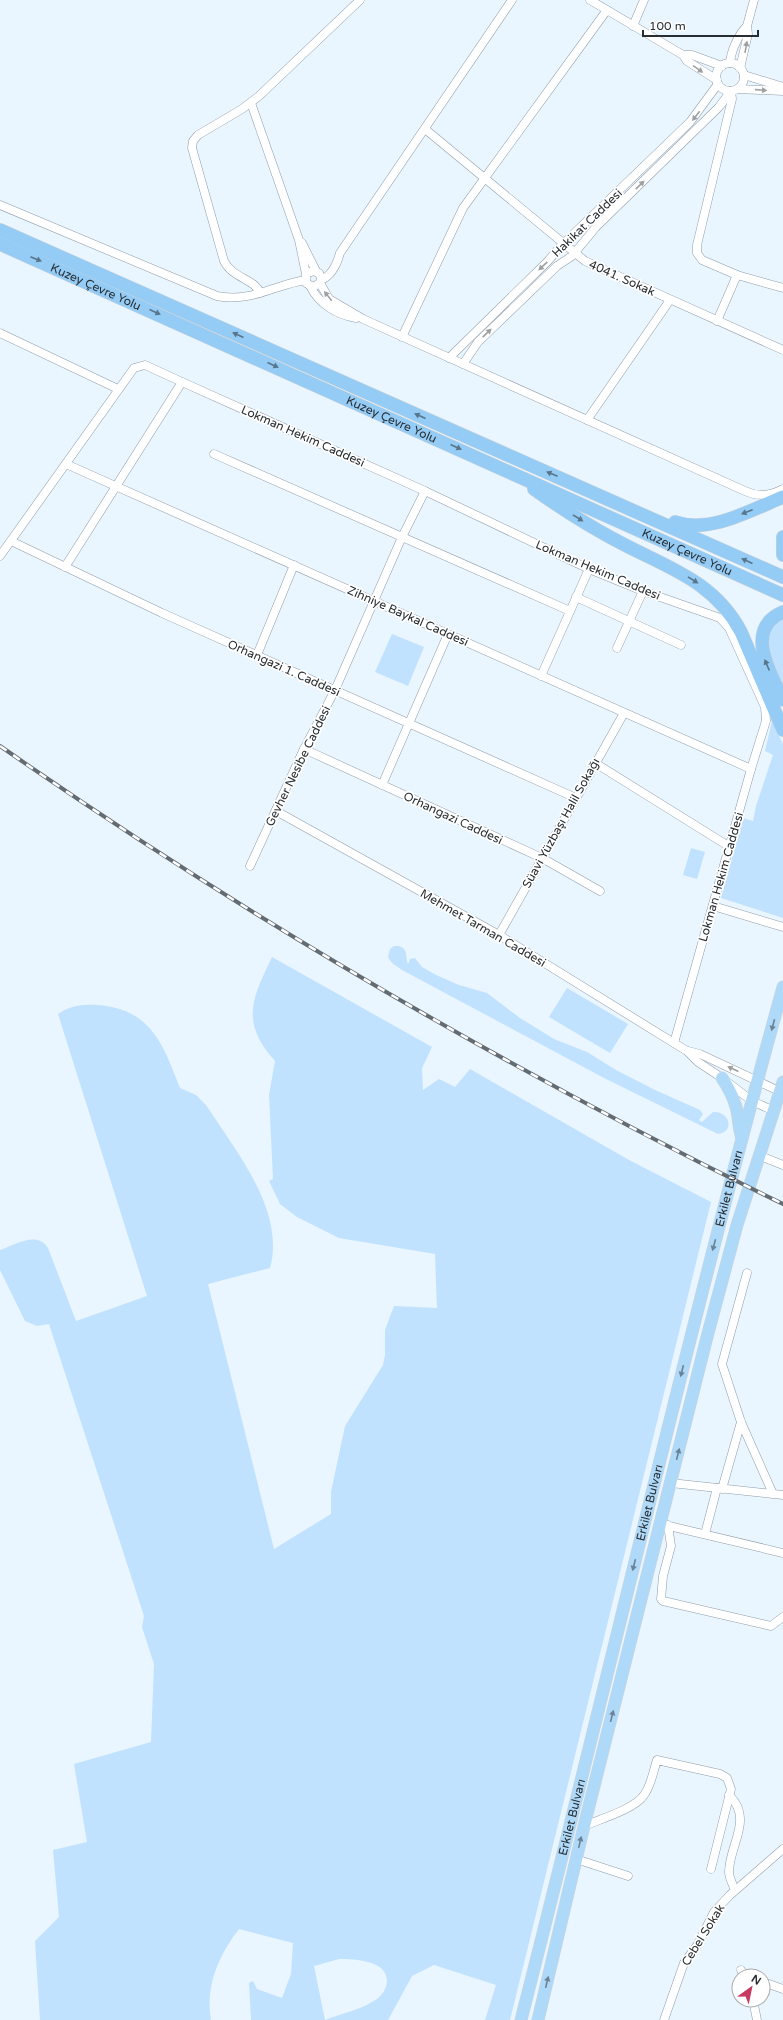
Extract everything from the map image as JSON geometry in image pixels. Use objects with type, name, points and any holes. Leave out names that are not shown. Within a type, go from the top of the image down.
[{"type":"highway","name":"Kuzey Çevre Yolu","points":[[0,230],[783,577]]},
{"type":"highway","name":"Kuzey Çevre Yolu","points":[[0,244],[512,472],[783,595]]},
{"type":"highway","points":[[512,472],[584,522],[692,579],[718,599],[741,632],[783,730]]},
{"type":"highway","points":[[571,482],[602,490],[676,523],[692,526],[714,524],[783,496]]},
{"type":"highway","points":[[783,536],[783,555]]},
{"type":"highway","points":[[783,612],[768,624],[764,633],[762,646],[766,665],[783,700]]},
{"type":"main road","name":"Erkilet Bulvarı","points":[[521,2020],[692,1333],[757,1080],[783,987]]},
{"type":"main road","points":[[722,1078],[732,1096],[742,1138]]},
{"type":"main road","name":"Erkilet Bulvarı","points":[[538,2020],[584,1826],[664,1524],[671,1483],[724,1270],[758,1155],[782,1087]]},
{"type":"street","points":[[260,293],[256,286],[230,271],[224,261],[192,148],[193,141],[198,135],[251,103],[360,0]]},
{"type":"street","points":[[307,280],[310,271],[319,277],[329,275],[338,261],[340,253],[512,0]]},
{"type":"street","points":[[590,0],[683,55],[687,61],[717,82],[724,90],[783,91]]},
{"type":"street","points":[[633,26],[644,0]]},
{"type":"street","points":[[754,0],[747,26],[748,34],[742,71],[744,82],[735,90],[732,99],[696,247],[697,253],[702,260],[737,275],[783,288]]},
{"type":"street","points":[[402,337],[463,208],[484,177],[607,10]]},
{"type":"street","points":[[717,82],[717,72],[726,65],[742,31],[747,26]]},
{"type":"street","points":[[683,55],[692,55],[726,65],[783,87]]},
{"type":"street","name":"Hakikat Caddesi","points":[[449,358],[690,122],[717,82]]},
{"type":"street","name":"Hakikat Caddesi","points":[[463,364],[478,342],[557,266],[575,252],[596,227],[735,90]]},
{"type":"street","points":[[251,103],[299,240],[303,244],[329,299],[363,319],[402,337],[750,493],[767,495],[783,489]]},
{"type":"street","name":"4041. Sokak","points":[[425,129],[585,261],[783,350]]},
{"type":"street","points":[[0,205],[211,294],[238,298],[307,280]]},
{"type":"street","points":[[299,240],[298,245],[307,280],[317,299],[326,306],[353,318],[363,319]]},
{"type":"street","points":[[717,320],[737,275]]},
{"type":"street","points":[[307,280],[316,287],[319,277]]},
{"type":"street","points":[[587,420],[670,300]]},
{"type":"street","points":[[0,333],[118,390],[0,556]]},
{"type":"street","name":"Lokman Hekim Caddesi","points":[[118,390],[134,368],[142,364],[425,491],[589,569],[643,591],[720,618],[733,634],[766,712],[766,725],[751,769],[674,1043]]},
{"type":"street","points":[[65,567],[182,382]]},
{"type":"street","points":[[214,454],[570,611]]},
{"type":"street","name":"Zihniye Baykal Caddesi","points":[[66,464],[751,769]]},
{"type":"street","name":"Gevher Nesibe Caddesi","points":[[250,866],[304,749],[335,690],[375,602],[402,537],[425,491]]},
{"type":"street","name":"Orhangazi 1. Caddesi","points":[[11,541],[162,613],[410,722],[576,798]]},
{"type":"street","points":[[257,655],[294,565]]},
{"type":"street","points":[[541,676],[589,569]]},
{"type":"street","points":[[617,648],[643,591]]},
{"type":"street","points":[[576,597],[681,645]]},
{"type":"street","points":[[382,785],[448,634]]},
{"type":"street","name":"Süavi Yüzbaşı Halil Sokağı","points":[[499,935],[594,763],[624,713]]},
{"type":"street","name":"Orhangazi Caddesi","points":[[304,749],[542,858],[600,891]]},
{"type":"street","points":[[594,763],[730,847]]},
{"type":"street","name":"Mehmet Tarman Caddesi","points":[[276,811],[499,935],[687,1051],[698,1062],[752,1101],[774,1111]]},
{"type":"street","points":[[713,906],[783,927]]},
{"type":"street","name":"Mehmet Tarman Caddesi","points":[[687,1051],[700,1054],[757,1080],[782,1087]]},
{"type":"street","points":[[758,1155],[783,1165]]},
{"type":"street","points":[[747,1274],[722,1364],[741,1422],[773,1494]]},
{"type":"street","points":[[706,1534],[741,1422]]},
{"type":"street","points":[[671,1483],[783,1495]]},
{"type":"street","points":[[664,1524],[783,1553]]},
{"type":"street","points":[[664,1524],[671,1546],[663,1576],[661,1599],[663,1601],[771,1626],[783,1617]]},
{"type":"street","points":[[584,1826],[632,1806],[642,1799],[647,1791],[656,1760],[722,1775],[730,1785],[729,1795],[711,1869]]},
{"type":"street","points":[[729,1795],[738,1806],[741,1817],[740,1828],[729,1871],[735,1890]]},
{"type":"street","name":"Cebel Sokak","points":[[664,2020],[684,1963],[698,1944],[714,1912],[735,1890],[783,1849]]},
{"type":"street","points":[[576,1860],[628,1876]]},
{"type":"street","points":[[771,1985],[783,1990]]},
{"type":"street","points":[[755,2008],[757,2020]]},
{"type":"shaded area","points":[[783,616],[783,694],[772,671],[768,635]]},
{"type":"shaded area","points":[[392,634],[424,647],[408,686],[375,672]]},
{"type":"shaded area","points":[[772,721],[783,744],[783,918],[721,898],[743,818],[753,821],[756,806],[773,755],[765,751]]},
{"type":"shaded area","points":[[691,848],[705,852],[697,879],[683,875]]},
{"type":"shaded area","points":[[394,946],[399,946],[404,949],[408,964],[410,959],[415,958],[422,967],[436,975],[459,985],[487,993],[520,1018],[554,1039],[587,1052],[616,1070],[655,1090],[700,1110],[703,1114],[699,1120],[702,1122],[713,1112],[723,1115],[727,1118],[727,1130],[718,1134],[606,1079],[402,970],[392,963],[388,957],[390,949]]},
{"type":"shaded area","points":[[272,957],[432,1047],[422,1068],[423,1090],[439,1079],[455,1087],[470,1069],[629,1160],[711,1202],[510,2020],[485,2020],[496,1985],[434,1965],[412,1976],[388,2020],[325,2020],[251,2020],[249,1983],[253,1981],[257,1989],[282,1998],[291,1974],[293,1943],[239,1929],[225,1949],[215,1972],[210,1995],[211,2020],[40,2020],[35,1941],[59,1917],[53,1850],[87,1842],[74,1764],[151,1742],[154,1664],[142,1627],[144,1616],[49,1324],[37,1326],[25,1321],[0,1270],[0,1250],[19,1242],[32,1239],[43,1243],[48,1248],[76,1321],[147,1296],[58,1014],[77,1006],[99,1005],[117,1008],[132,1014],[143,1022],[153,1032],[161,1044],[180,1088],[196,1095],[206,1105],[243,1161],[255,1182],[264,1203],[271,1225],[273,1246],[270,1268],[208,1284],[274,1549],[331,1514],[331,1492],[345,1426],[383,1365],[385,1355],[385,1330],[394,1306],[437,1308],[435,1254],[339,1238],[297,1217],[280,1204],[269,1181],[273,1179],[269,1095],[275,1061],[264,1047],[257,1034],[253,1022],[253,1010],[259,985]],"holes":[[[339,1959],[353,1959],[369,1962],[382,1969],[386,1974],[386,1986],[381,1995],[371,2003],[325,2020],[314,1966]]]},
{"type":"shaded area","points":[[567,988],[628,1024],[610,1053],[549,1017]]},
{"type":"railway","points":[[0,746],[189,872],[285,932],[383,990],[581,1101],[783,1204]]}]
